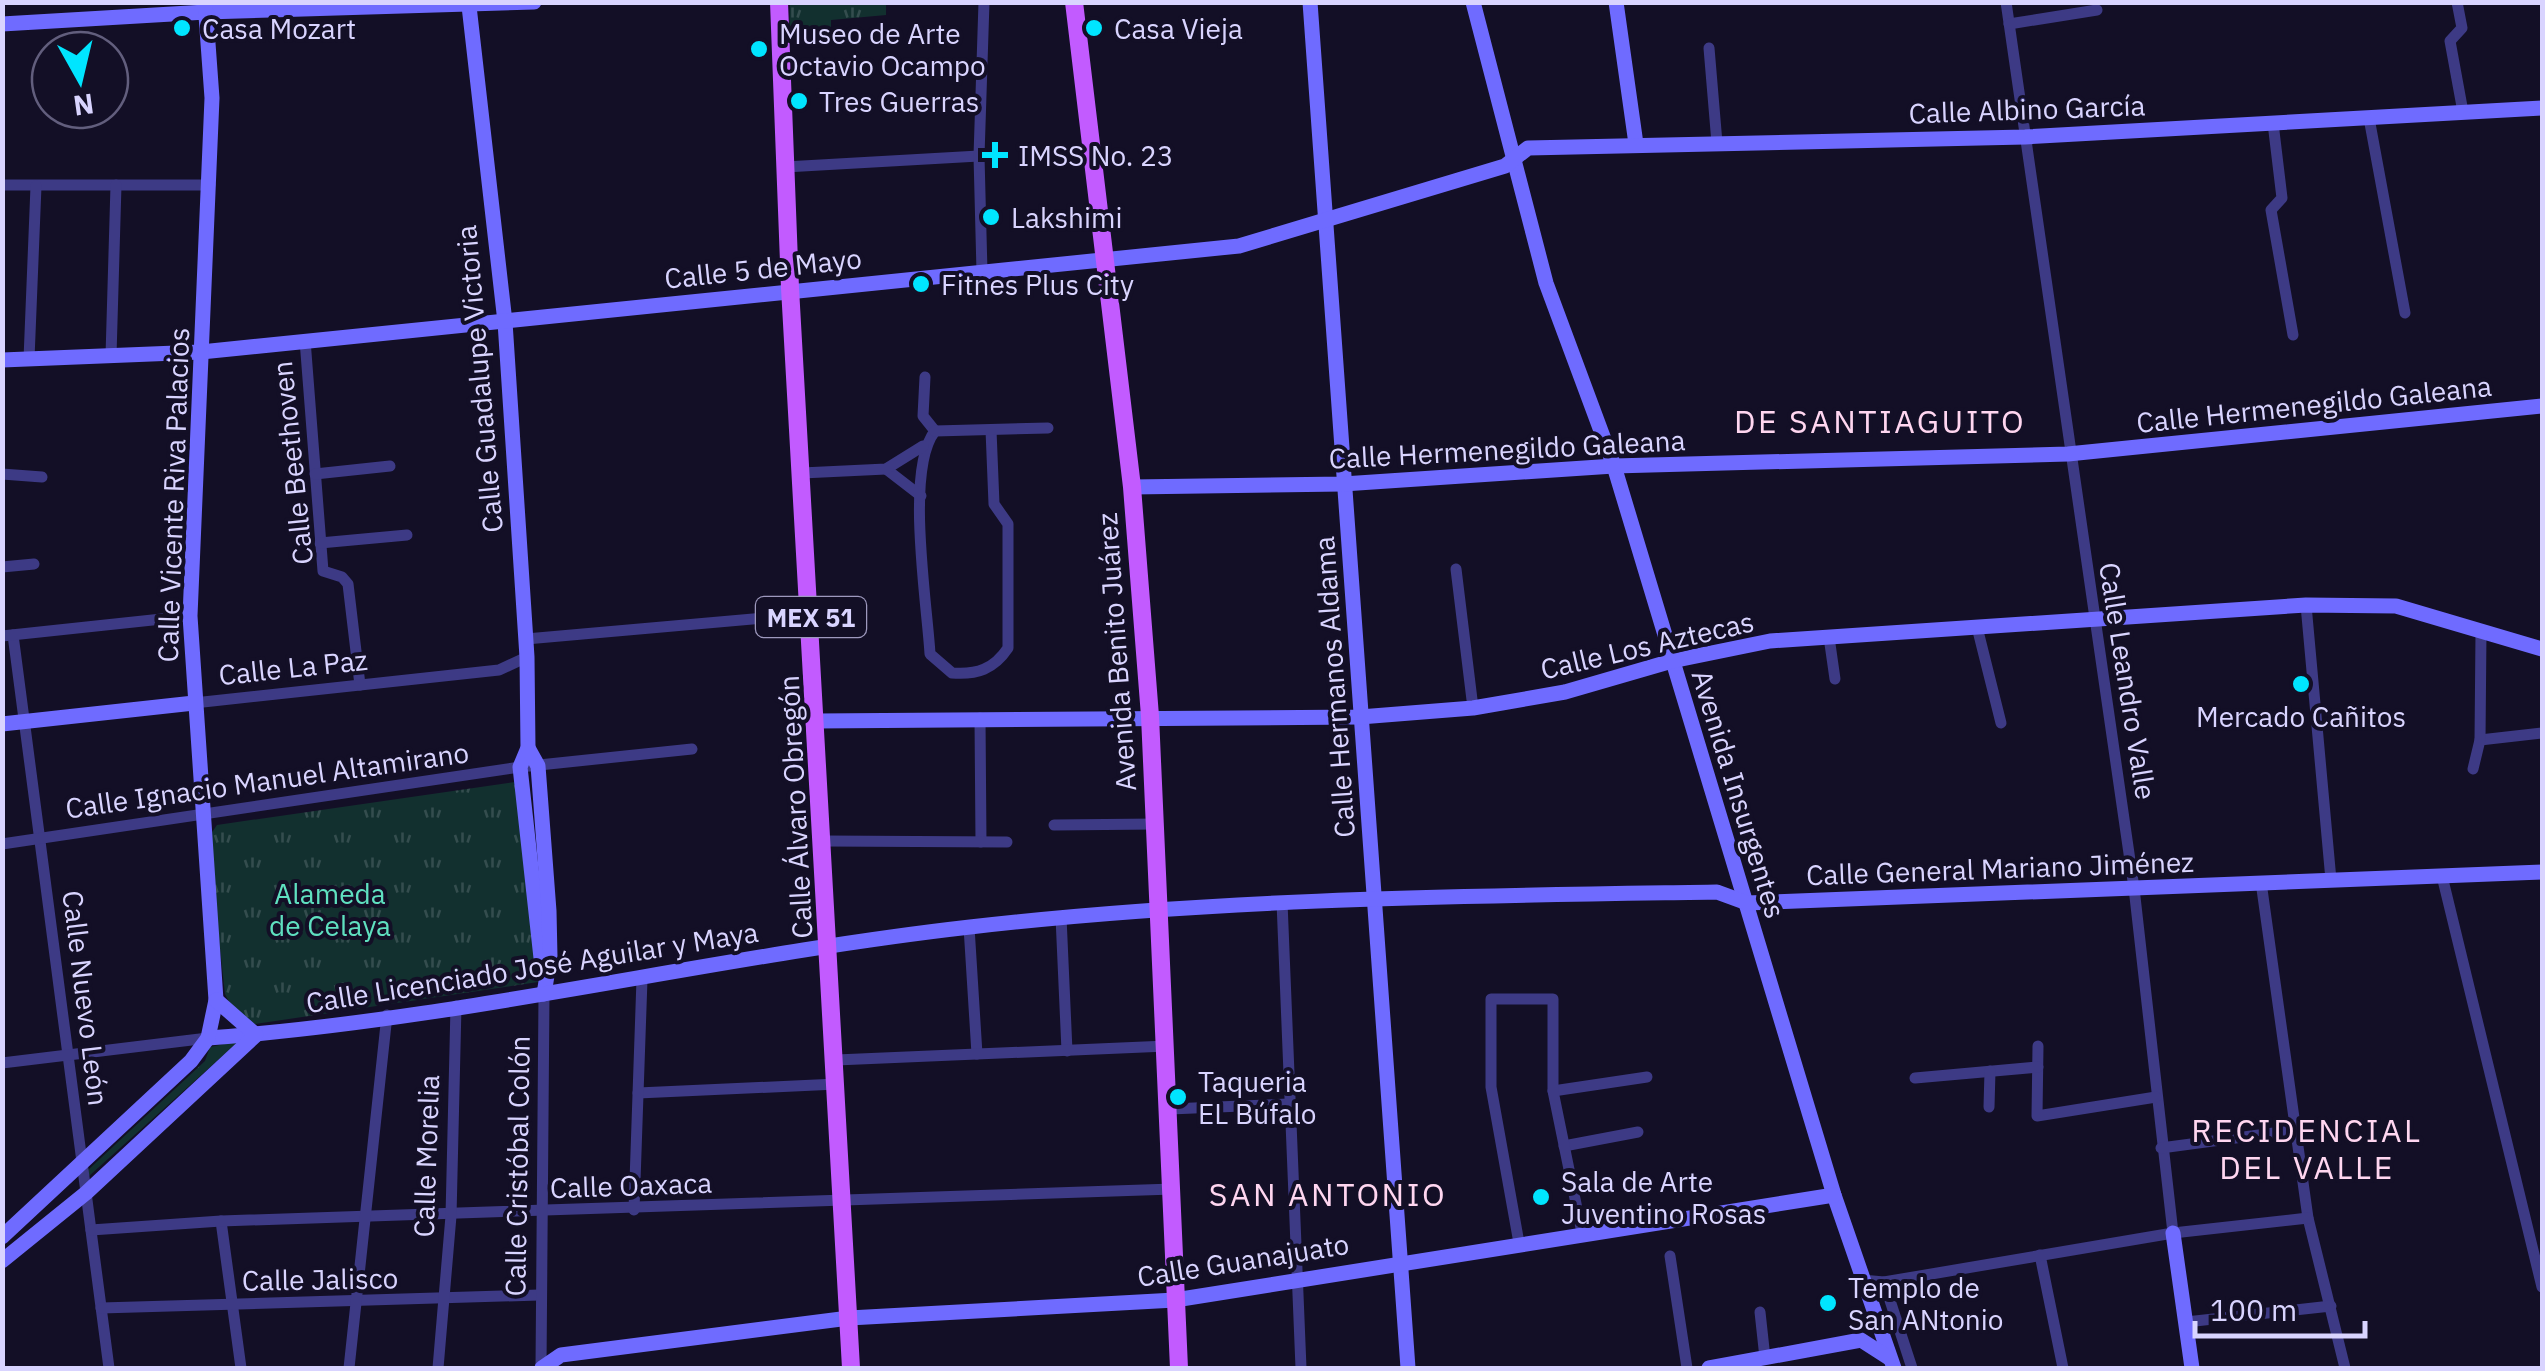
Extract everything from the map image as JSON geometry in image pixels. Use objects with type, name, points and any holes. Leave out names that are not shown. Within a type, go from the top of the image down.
[{"type":"main road","points":[[2,24],[205,7],[469,6],[534,2]]},
{"type":"main road","name":"Calle Álvaro Obregón","points":[[779,2],[790,288],[825,841],[852,1368]]},
{"type":"main road","name":"Avenida Benito Juárez","points":[[1074,2],[1132,487],[1150,716],[1179,1368]]},
{"type":"main road","name":"Calle Hermanos Aldama","points":[[1310,2],[1322,220],[1408,1368]]},
{"type":"main road","name":"Avenida Insurgentes","points":[[1473,2],[1546,282],[1614,466],[1834,1195],[1893,1364]]},
{"type":"main road","points":[[1616,2],[1636,144]]},
{"type":"main road","name":"Calle Guadalupe Victoria","points":[[469,6],[482,149],[505,322],[527,657],[528,748],[520,768],[541,958],[546,965],[550,957],[538,766],[528,748]]},
{"type":"main road","name":"Calle Vicente Riva Palacios","points":[[205,7],[212,98],[213,233],[201,352],[190,616],[216,1000],[208,1038]]},
{"type":"main road","name":"Calle Albino García","points":[[1515,157],[1528,148],[2025,137],[2542,108]]},
{"type":"main road","name":"Calle 5 de Mayo","points":[[2,360],[201,352],[505,322],[790,288],[1106,262],[1240,246],[1504,166],[1515,157]]},
{"type":"main road","name":"Calle Hermenegildo Galeana","points":[[1132,487],[1343,484],[1614,466],[2068,454],[2542,406]]},
{"type":"main road","name":"Calle Los Aztecas","points":[[817,721],[1360,717],[1473,708],[1565,692],[1672,661],[1770,640],[2306,605],[2396,606],[2542,649]]},
{"type":"main road","name":"Calle La Paz","points":[[2,724],[194,703]]},
{"type":"main road","name":"Calle General Mariano Jiménez","points":[[1161,906],[1717,892],[1747,903],[2542,872]]},
{"type":"main road","name":"Calle Licenciado José Aguilar y Maya","points":[[208,1038],[256,1035],[544,994],[830,945],[1161,906]]},
{"type":"main road","name":"Calle Cristóbal Colón","points":[[544,994],[546,965]]},
{"type":"main road","points":[[2,1261],[86,1193],[256,1035],[216,1000]]},
{"type":"main road","points":[[2,1237],[191,1061],[208,1038]]},
{"type":"main road","name":"Calle Guanajuato","points":[[542,1368],[561,1355],[849,1318],[1175,1300],[1399,1261],[1834,1195]]},
{"type":"main road","name":"Calle Leandro Valle","points":[[2173,1233],[2192,1368]]},
{"type":"main road","points":[[1861,1340],[1869,1322],[1857,1288],[1862,1280]]},
{"type":"main road","points":[[1709,1368],[1861,1340],[1893,1364]]},
{"type":"street","points":[[982,272],[979,156],[984,2]]},
{"type":"street","name":"Calle Leandro Valle","points":[[2006,2],[2068,454],[2134,888],[2173,1233]]},
{"type":"street","points":[[2457,2],[2462,28],[2450,41],[2462,112]]},
{"type":"street","points":[[2009,24],[2097,10]]},
{"type":"street","points":[[1710,48],[1718,143]]},
{"type":"street","points":[[2369,118],[2405,313]]},
{"type":"street","points":[[2272,123],[2282,198],[2270,210],[2292,335]]},
{"type":"street","points":[[786,166],[979,156]]},
{"type":"street","points":[[2,185],[210,186]]},
{"type":"street","points":[[112,356],[116,185]]},
{"type":"street","points":[[29,359],[36,186]]},
{"type":"street","name":"Calle Beethoven","points":[[305,340],[323,571],[342,577],[348,584],[360,685]]},
{"type":"street","points":[[925,377],[923,416],[934,431]]},
{"type":"street","points":[[934,431],[1048,428]]},
{"type":"street","points":[[923,446],[921,496],[930,654],[952,673],[985,670],[999,662],[1008,648],[1008,524],[994,504],[991,430]]},
{"type":"street","points":[[802,472],[886,469],[923,446],[934,431]]},
{"type":"street","points":[[315,474],[390,466]]},
{"type":"street","points":[[886,469],[921,496]]},
{"type":"street","points":[[2,474],[42,477]]},
{"type":"street","points":[[320,543],[408,535]]},
{"type":"street","points":[[2,567],[34,564]]},
{"type":"street","points":[[1456,570],[1473,708]]},
{"type":"street","points":[[2306,605],[2331,880]]},
{"type":"street","points":[[526,639],[810,614]]},
{"type":"street","points":[[8,636],[190,616]]},
{"type":"street","points":[[1977,628],[2002,724]]},
{"type":"street","points":[[2474,769],[2480,740],[2481,632]]},
{"type":"street","name":"Calle Nuevo León","points":[[8,636],[24,721],[109,1368]]},
{"type":"street","points":[[1828,637],[1835,679]]},
{"type":"street","name":"Calle La Paz","points":[[194,703],[498,670],[527,657]]},
{"type":"street","points":[[980,718],[981,842]]},
{"type":"street","points":[[2480,740],[2542,733]]},
{"type":"street","name":"Calle Ignacio Manuel Altamirano","points":[[2,844],[520,768],[692,749]]},
{"type":"street","points":[[203,838],[229,812]]},
{"type":"street","points":[[1054,825],[1156,824]]},
{"type":"street","points":[[825,841],[1007,842]]},
{"type":"street","points":[[2442,876],[2542,1286]]},
{"type":"street","points":[[2261,882],[2308,1218],[2345,1368]]},
{"type":"street","points":[[1282,902],[1301,1368]]},
{"type":"street","points":[[1060,917],[1067,1050]]},
{"type":"street","points":[[969,927],[977,1054]]},
{"type":"street","points":[[634,1210],[642,979]]},
{"type":"street","name":"Calle Cristóbal Colón","points":[[542,1368],[539,1295],[544,994]]},
{"type":"street","points":[[1519,1242],[1491,1087],[1491,999],[1553,1000],[1554,1091],[1582,1233]]},
{"type":"street","name":"Calle Morelia","points":[[438,1368],[451,1216],[456,1006]]},
{"type":"street","points":[[349,1368],[387,1015]]},
{"type":"street","points":[[2,1063],[208,1038]]},
{"type":"street","points":[[836,1060],[1167,1046]]},
{"type":"street","points":[[2038,1046],[2038,1116],[2156,1097]]},
{"type":"street","points":[[1915,1078],[2038,1067]]},
{"type":"street","points":[[1989,1108],[1990,1070]]},
{"type":"street","points":[[1554,1091],[1647,1077]]},
{"type":"street","points":[[638,1093],[838,1084]]},
{"type":"street","points":[[1170,1109],[1289,1104]]},
{"type":"street","points":[[2161,1148],[2296,1130]]},
{"type":"street","points":[[1564,1146],[1638,1132]]},
{"type":"street","name":"Calle Oaxaca","points":[[91,1230],[221,1221],[1172,1189]]},
{"type":"street","points":[[1862,1280],[1884,1282],[2173,1233],[2308,1218]]},
{"type":"street","points":[[221,1221],[240,1368]]},
{"type":"street","points":[[1670,1256],[1687,1368]]},
{"type":"street","points":[[2040,1256],[2063,1368]]},
{"type":"street","points":[[1884,1282],[1912,1368]]},
{"type":"street","name":"Calle Jalisco","points":[[101,1308],[444,1301],[539,1295]]},
{"type":"street","points":[[2186,1322],[2331,1306]]},
{"type":"street","points":[[1760,1312],[1765,1358]]},
{"type":"green space","points":[[790,3],[886,3],[886,15],[831,20],[831,38],[789,40]]},
{"type":"green space","name":"Alameda de Celaya","points":[[515,782],[538,982],[255,1024],[236,1015],[225,994],[208,838],[217,825]]},
{"type":"green space","points":[[239,1041],[89,1176],[88,1170],[205,1061],[210,1047]]},
{"type":"place","name":"Casa Mozart","points":[[182,28]]},
{"type":"place","name":"Casa Vieja","points":[[1094,28]]},
{"type":"place","name":"Museo de Arte Octavio Ocampo","points":[[759,49]]},
{"type":"place","name":"Tres Guerras","points":[[799,101]]},
{"type":"place","name":"IMSS No. 23","points":[[995,155]]},
{"type":"place","name":"Lakshimi","points":[[991,217]]},
{"type":"place","name":"Fitnes Plus City","points":[[921,284]]},
{"type":"place","name":"Mercado Cañitos","points":[[2301,684]]},
{"type":"place","name":"Taqueria EL Búfalo","points":[[1178,1097]]},
{"type":"place","name":"Sala de Arte Juventino Rosas","points":[[1541,1197]]},
{"type":"place","name":"Templo de San ANtonio","points":[[1828,1303]]},
{"type":"district","name":"DE SANTIAGUITO","points":[[1880,421]]},
{"type":"district","name":"RECIDENCIAL DEL VALLE","points":[[2307,1148]]},
{"type":"district","name":"SAN ANTONIO","points":[[1328,1194]]}]
